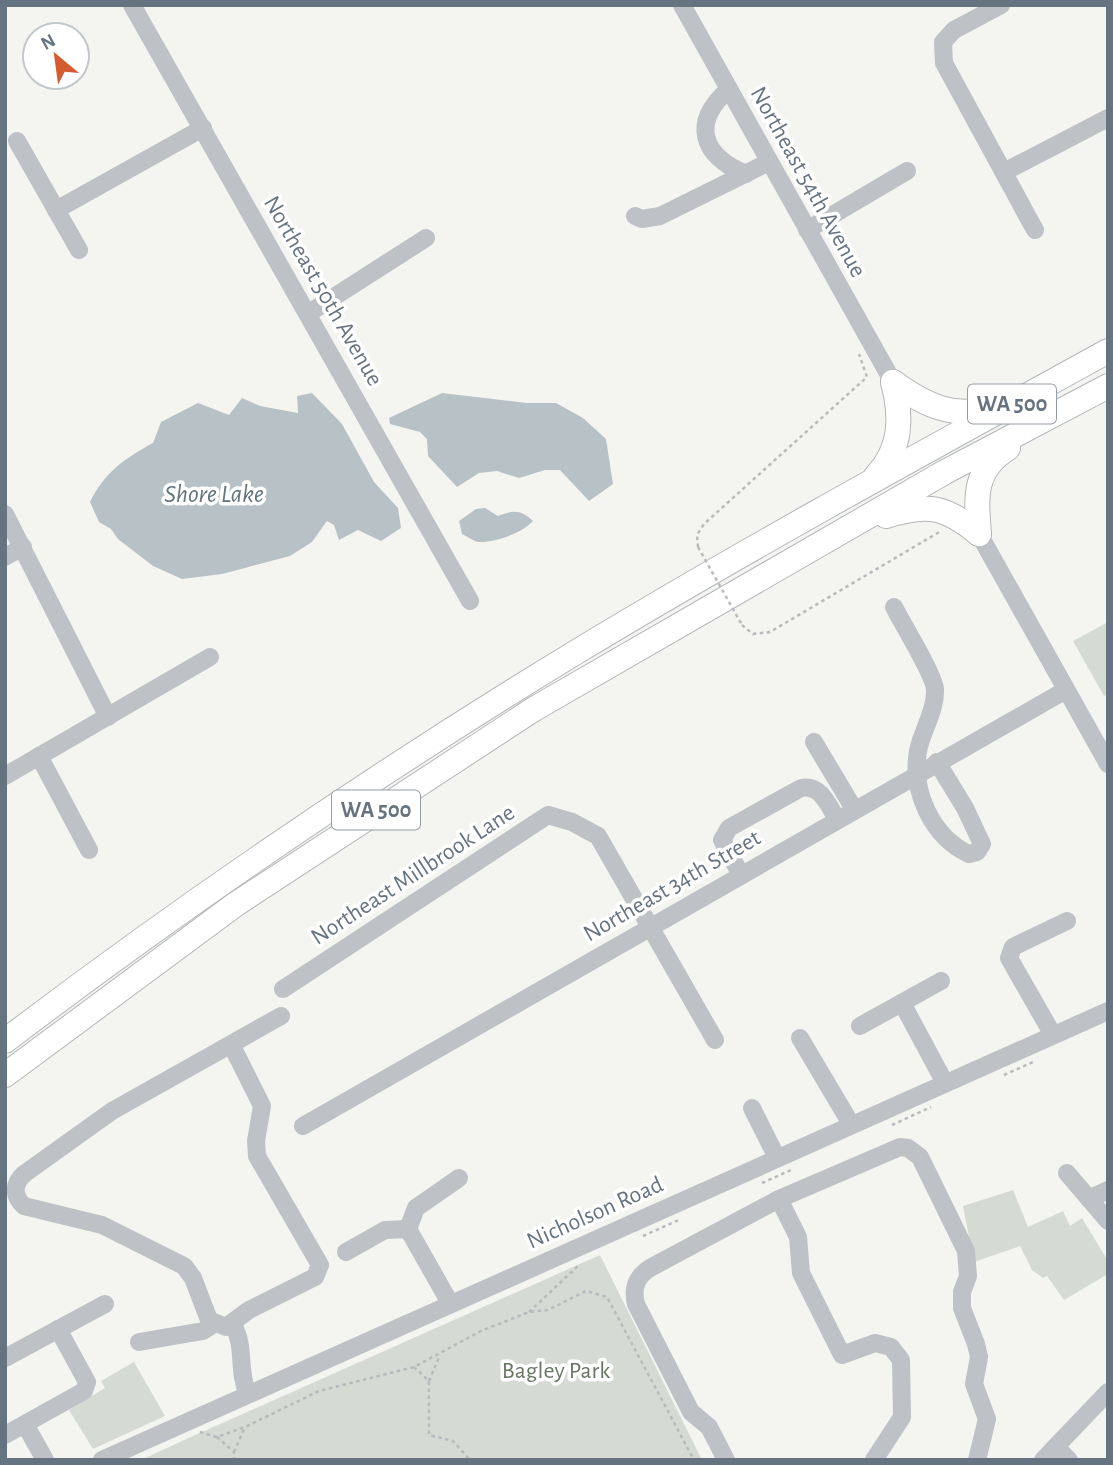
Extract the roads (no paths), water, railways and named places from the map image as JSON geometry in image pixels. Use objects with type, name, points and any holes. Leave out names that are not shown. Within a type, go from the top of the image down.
[{"type":"highway","points":[[892,382],[930,405],[968,413],[1009,399],[1101,355]]},
{"type":"highway","name":"WA 500","points":[[5,1041],[194,902],[392,768],[590,644],[870,482],[1101,355]]},
{"type":"highway","points":[[870,482],[890,457],[898,433],[898,403],[892,382]]},
{"type":"highway","points":[[979,534],[978,489],[991,459],[1108,386]]},
{"type":"highway","name":"WA 500","points":[[5,1074],[236,904],[400,794],[614,660],[945,472],[1108,386]]},
{"type":"highway","points":[[765,574],[885,516],[909,509],[944,509],[960,517],[979,534]]},
{"type":"street","name":"Northeast 50th Avenue","points":[[132,5],[470,601]]},
{"type":"street","name":"Northeast 54th Avenue","points":[[682,5],[892,382]]},
{"type":"street","points":[[1001,5],[954,30],[943,42],[944,64],[1035,230]]},
{"type":"street","points":[[729,89],[713,103],[705,121],[705,140],[723,164],[746,174]]},
{"type":"street","points":[[1004,172],[1108,118]]},
{"type":"street","points":[[56,210],[202,128]]},
{"type":"street","points":[[17,141],[79,250]]},
{"type":"street","points":[[635,216],[642,219],[660,216],[769,162]]},
{"type":"street","points":[[807,230],[906,171]]},
{"type":"street","points":[[309,313],[426,238]]},
{"type":"street","points":[[5,514],[108,717]]},
{"type":"street","points":[[979,534],[1108,764]]},
{"type":"street","points":[[5,557],[23,547]]},
{"type":"street","points":[[894,607],[935,687],[932,714],[918,754],[920,798],[937,827],[956,848],[970,854],[977,852],[982,844],[965,808],[937,762]]},
{"type":"street","points":[[5,776],[210,657]]},
{"type":"street","name":"Northeast 34th Street","points":[[303,1125],[1066,690]]},
{"type":"street","points":[[814,742],[854,809]]},
{"type":"street","points":[[39,757],[89,850]]},
{"type":"street","points":[[741,875],[722,840],[729,828],[810,786],[819,791],[837,819]]},
{"type":"street","name":"Northeast Millbrook Lane","points":[[283,989],[548,815],[572,822],[598,836],[652,926]]},
{"type":"street","points":[[1053,1035],[1009,958],[1013,947],[1067,921]]},
{"type":"street","points":[[652,926],[715,1040]]},
{"type":"street","points":[[860,1026],[941,981]]},
{"type":"street","points":[[902,1003],[945,1083]]},
{"type":"street","name":"Nicholson Road","points":[[102,1460],[1108,1011]]},
{"type":"street","points":[[214,1324],[206,1314],[193,1278],[184,1266],[102,1225],[24,1206],[15,1190],[24,1174],[81,1130],[281,1016]]},
{"type":"street","points":[[800,1038],[851,1124]]},
{"type":"street","points":[[139,1342],[203,1331],[214,1324],[233,1325],[249,1310],[314,1277],[320,1265],[257,1156],[256,1141],[262,1106],[231,1044]]},
{"type":"street","points":[[752,1108],[777,1158]]},
{"type":"street","points":[[726,1460],[709,1427],[691,1412],[636,1304],[634,1287],[642,1273],[779,1199],[892,1149],[908,1148],[920,1157],[966,1251],[968,1276],[962,1292],[962,1308],[979,1357],[974,1384],[987,1419],[976,1460]]},
{"type":"street","points":[[1067,1173],[1108,1221]]},
{"type":"street","points":[[408,1229],[416,1208],[459,1178]]},
{"type":"street","points":[[1089,1199],[1108,1190]]},
{"type":"street","points":[[779,1199],[797,1237],[802,1273],[842,1355],[876,1343],[891,1347],[901,1360],[902,1418],[874,1460]]},
{"type":"street","points":[[408,1229],[450,1303]]},
{"type":"street","points":[[346,1252],[385,1230],[408,1229]]},
{"type":"street","points":[[5,1358],[105,1304]]},
{"type":"street","points":[[233,1325],[241,1343],[239,1367],[247,1394]]},
{"type":"street","points":[[5,1435],[26,1426],[83,1391],[87,1382],[58,1329]]},
{"type":"street","points":[[1069,1460],[1050,1453],[1108,1392]]},
{"type":"street","points":[[26,1426],[45,1460]]},
{"type":"water","name":"Shore Lake","points":[[312,393],[342,424],[374,482],[398,508],[401,528],[381,541],[358,530],[339,540],[334,525],[327,521],[312,542],[290,556],[222,574],[182,579],[153,566],[118,539],[111,529],[99,522],[90,502],[96,492],[116,467],[153,443],[161,422],[198,403],[229,415],[242,398],[260,406],[298,413],[297,396]]},
{"type":"water","points":[[442,393],[527,403],[556,403],[583,418],[606,439],[613,484],[589,501],[560,470],[545,470],[519,478],[497,471],[479,473],[457,487],[428,456],[427,439],[420,432],[390,424],[389,418]]},
{"type":"water","points":[[485,508],[498,516],[521,513],[533,521],[515,533],[492,541],[478,542],[462,534],[459,521],[476,509]]},
{"type":"park label","name":"Bagley Park","points":[[556,1371]]}]
